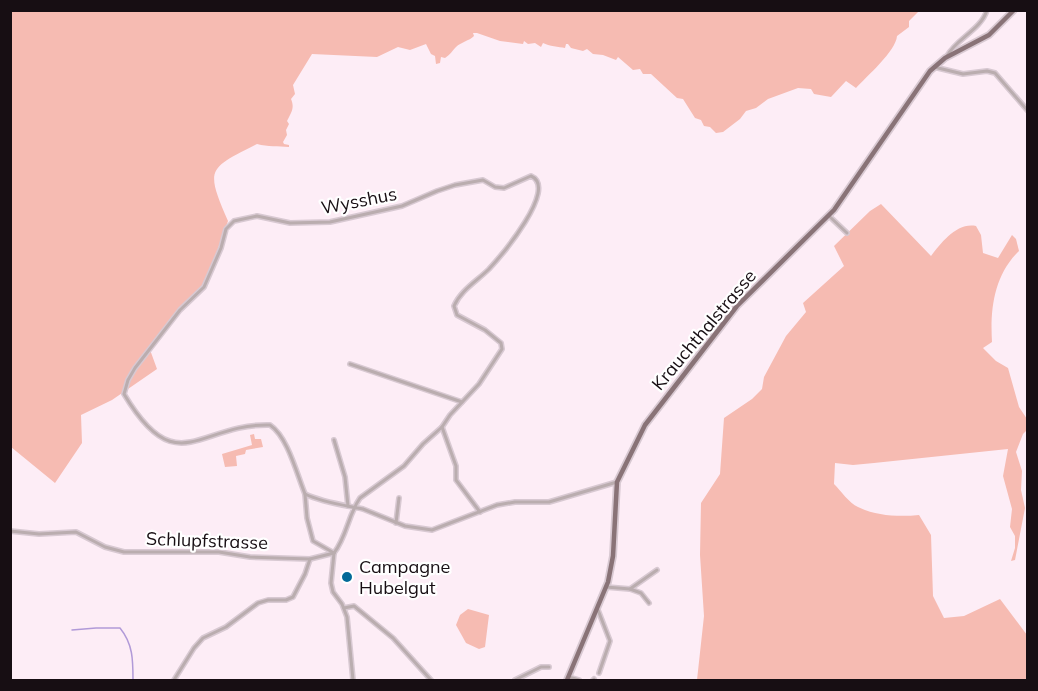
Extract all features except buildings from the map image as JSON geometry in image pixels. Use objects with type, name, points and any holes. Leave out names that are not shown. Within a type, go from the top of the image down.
[{"type":"main road","name":"Krauchthalstrasse","points":[[568,678],[606,587],[613,556],[617,482],[649,419],[719,328],[758,283],[829,216],[934,67],[947,57],[989,35],[1014,10]]},
{"type":"street","points":[[947,57],[981,21],[987,10]]},
{"type":"street","points":[[934,67],[963,74],[987,71],[995,73],[1028,111]]},
{"type":"street","name":"Wysshus","points":[[305,494],[290,454],[273,427],[267,425],[225,432],[184,444],[173,443],[153,431],[124,394],[135,368],[180,310],[204,287],[221,248],[224,232],[231,223],[240,218],[255,216],[290,223],[330,222],[402,206],[455,185],[481,180],[498,188],[506,188],[531,176],[538,181],[540,188],[534,205],[505,250],[487,271],[461,294],[454,306],[457,315],[485,330],[502,345],[485,374],[462,402]]},
{"type":"street","points":[[829,216],[847,233]]},
{"type":"street","points":[[350,363],[462,402],[442,427],[407,463],[365,494],[355,507],[334,552],[331,583],[333,592],[344,608],[348,623],[353,681]]},
{"type":"street","points":[[442,427],[454,457],[456,480],[480,512]]},
{"type":"street","points":[[334,440],[345,477],[348,506]]},
{"type":"street","points":[[334,552],[313,541],[307,518],[305,494],[363,509],[413,528],[432,530],[507,503],[549,502],[617,482]]},
{"type":"street","points":[[396,523],[399,498]]},
{"type":"street","points":[[471,515],[474,505]]},
{"type":"street","name":"Schlupfstrasse","points":[[10,531],[39,534],[76,532],[111,550],[124,552],[219,552],[250,557],[310,560],[334,552]]},
{"type":"street","points":[[174,681],[194,648],[203,638],[226,627],[258,603],[268,600],[286,600],[294,596],[310,560]]},
{"type":"street","points":[[630,589],[657,570]]},
{"type":"street","points":[[606,587],[630,589],[644,594],[649,603]]},
{"type":"street","points":[[344,608],[354,606],[393,638],[432,681]]},
{"type":"street","points":[[598,609],[610,641],[599,673]]},
{"type":"street","points":[[515,681],[541,667],[549,668]]},
{"type":"street","name":"Krauchthalstrasse","points":[[568,678],[579,681]]},
{"type":"shaded area","points":[[10,11],[919,11],[909,21],[909,27],[897,36],[892,49],[856,88],[846,81],[831,97],[814,94],[811,89],[798,88],[768,99],[756,108],[746,111],[740,119],[723,132],[716,133],[710,127],[704,126],[701,120],[695,118],[683,99],[677,98],[651,74],[643,74],[640,69],[633,70],[618,57],[616,60],[593,54],[587,49],[583,51],[571,48],[568,44],[565,48],[543,43],[541,47],[535,43],[500,41],[473,33],[472,38],[458,45],[445,58],[441,57],[440,63],[436,64],[435,56],[431,54],[426,44],[410,50],[398,47],[377,57],[312,54],[293,85],[295,94],[291,99],[293,108],[287,121],[289,124],[286,130],[287,135],[283,142],[289,147],[257,144],[220,165],[216,172],[214,180],[216,190],[228,221],[204,287],[187,302],[149,347],[157,369],[112,400],[81,415],[82,443],[55,483],[11,447]]},
{"type":"shaded area","points":[[881,204],[931,256],[950,235],[962,227],[976,226],[981,235],[983,253],[998,258],[1012,235],[1016,239],[1019,251],[1004,271],[995,293],[992,342],[983,348],[996,361],[1008,368],[1019,407],[1027,419],[1027,430],[1016,452],[1022,471],[1021,490],[1025,508],[1015,560],[1011,561],[1015,548],[1015,536],[1010,527],[1012,509],[1003,476],[1008,449],[853,465],[835,463],[834,484],[851,503],[865,510],[888,515],[919,515],[931,535],[933,596],[944,618],[964,616],[1000,599],[1027,635],[1027,680],[697,680],[704,616],[700,555],[701,503],[720,474],[724,418],[752,399],[762,389],[764,377],[786,336],[806,312],[803,303],[844,266],[834,246],[870,211]]},
{"type":"shaded area","points":[[254,434],[255,439],[261,439],[263,447],[246,450],[245,454],[236,456],[237,466],[225,467],[222,454],[252,445],[250,435]]},
{"type":"shaded area","points":[[468,609],[489,615],[485,647],[479,649],[466,643],[456,625],[460,615]]},
{"type":"waterway","points":[[72,630],[120,628],[130,646],[133,680]]},
{"type":"place","name":"Campagne Hubelgut","points":[[347,577]]}]
